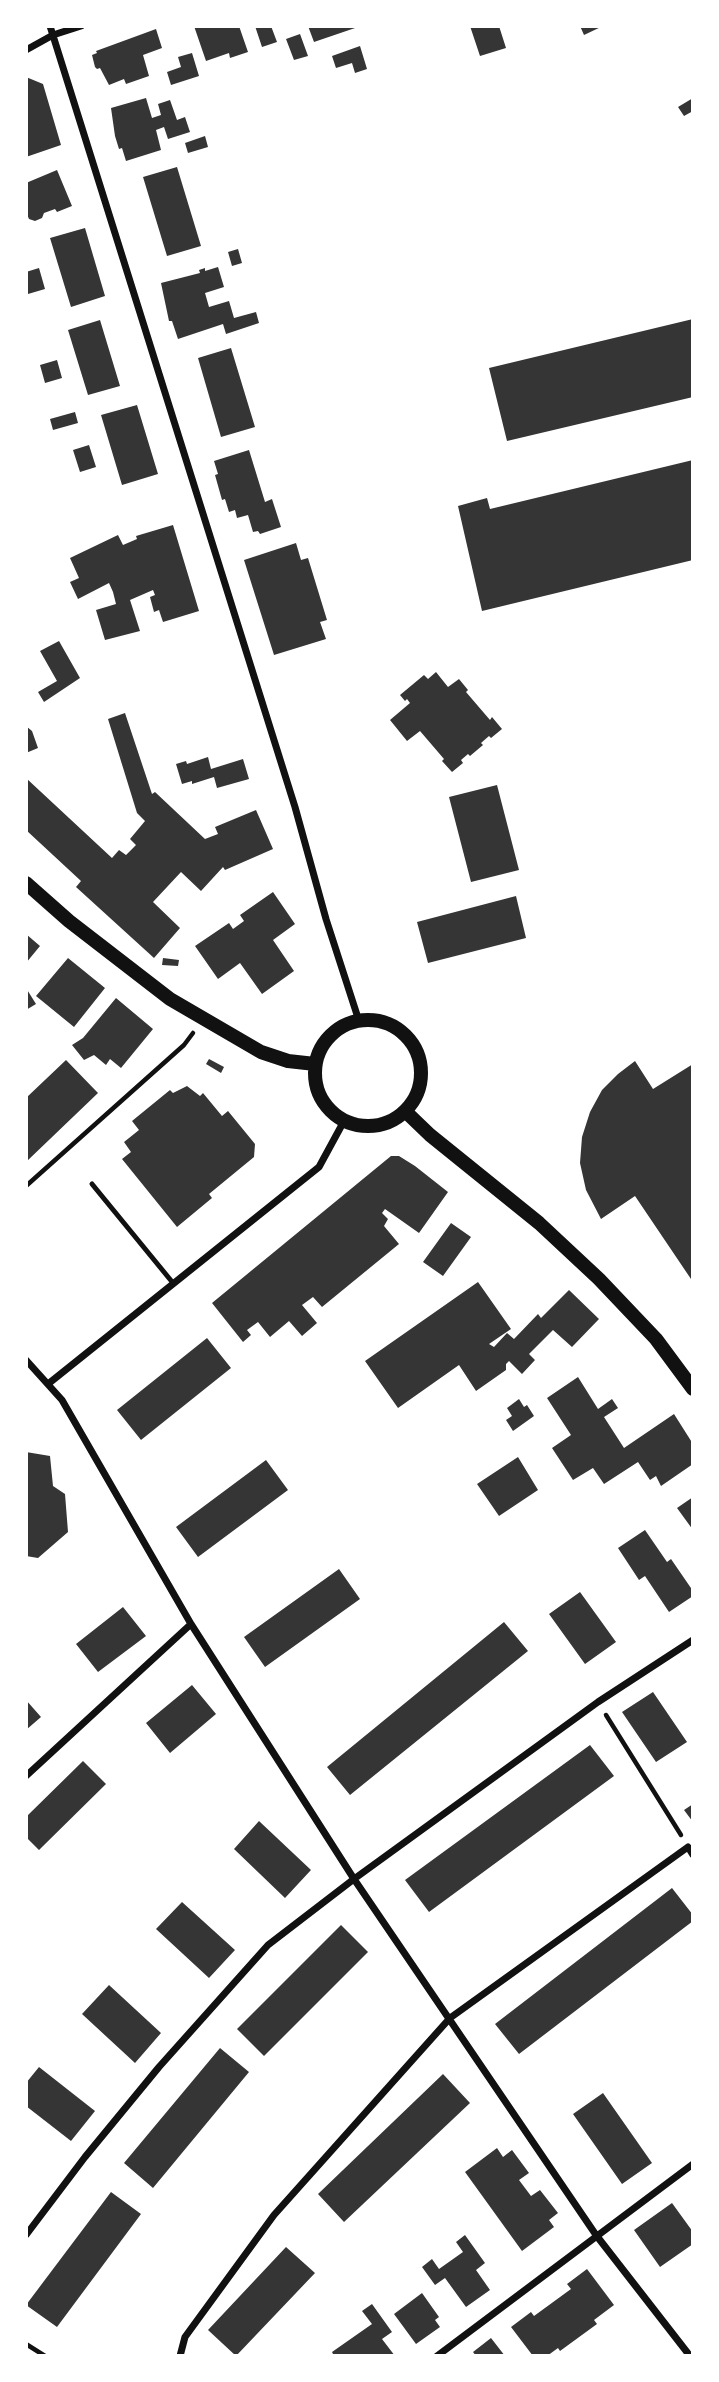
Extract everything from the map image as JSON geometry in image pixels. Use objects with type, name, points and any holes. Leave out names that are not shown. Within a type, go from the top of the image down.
[{"type":"main road","points":[[26,883],[145,981],[204,1020],[261,1052],[288,1061],[315,1065]]},
{"type":"main road","points":[[373,1020],[398,1030],[413,1045],[420,1062],[421,1076],[413,1101],[391,1121],[375,1126],[344,1121],[335,1115],[320,1097],[316,1086],[315,1065],[324,1044],[333,1033],[359,1021],[373,1020]]},
{"type":"main road","points":[[405,1111],[539,1223],[598,1279],[656,1339],[693,1389]]},
{"type":"street","points":[[50,26],[299,820],[326,919],[359,1021]]},
{"type":"street","points":[[26,50],[53,35],[81,26]]},
{"type":"street","points":[[48,1384],[319,1167],[344,1121]]},
{"type":"street","points":[[26,1361],[62,1400],[191,1624],[354,1879],[596,2235],[691,2356]]},
{"type":"street","points":[[26,1776],[191,1624]]},
{"type":"street","points":[[26,2235],[159,2067],[268,1945],[354,1879],[598,1702],[693,1640]]},
{"type":"street","points":[[180,2356],[185,2337],[274,2215],[450,2018],[691,1851]]},
{"type":"street","points":[[437,2356],[693,2164]]},
{"type":"lane","points":[[92,1184],[173,1283]]},
{"type":"path","points":[[26,1186],[184,1045],[204,1020]]},
{"type":"path","points":[[598,1702],[691,1851]]},
{"type":"path","points":[[26,2344],[45,2356]]},
{"type":"building","points":[[194,26],[239,26],[248,52],[230,58],[229,53],[206,61]]},
{"type":"building","points":[[255,26],[271,26],[277,42],[262,47]]},
{"type":"building","points":[[308,26],[358,26],[358,27],[314,42]]},
{"type":"building","points":[[470,26],[499,26],[506,48],[480,56]]},
{"type":"building","points":[[580,26],[603,26],[584,35]]},
{"type":"building","points":[[156,29],[162,48],[143,55],[149,76],[126,84],[124,79],[109,85],[100,68],[95,67],[92,55],[97,53],[96,51]]},
{"type":"building","points":[[300,34],[308,56],[294,60],[286,39]]},
{"type":"building","points":[[360,46],[367,69],[355,73],[352,63],[336,68],[332,56]]},
{"type":"building","points":[[192,53],[199,76],[171,85],[167,72],[181,67],[178,57]]},
{"type":"building","points":[[26,77],[43,84],[61,145],[26,157]]},
{"type":"building","points":[[146,98],[152,118],[161,115],[158,104],[170,100],[177,120],[185,117],[190,132],[168,139],[164,127],[156,130],[161,150],[126,161],[115,136],[111,108]]},
{"type":"building","points":[[693,98],[693,111],[684,116],[678,107]]},
{"type":"building","points":[[205,136],[208,147],[188,153],[185,143]]},
{"type":"building","points":[[177,167],[201,246],[167,256],[143,177]]},
{"type":"building","points":[[57,170],[72,206],[57,212],[55,209],[44,213],[42,218],[35,221],[29,219],[26,212],[26,183]]},
{"type":"building","points":[[85,228],[105,296],[71,307],[50,238]]},
{"type":"building","points":[[238,249],[242,263],[232,266],[228,252]]},
{"type":"building","points":[[218,267],[224,287],[205,293],[209,307],[229,301],[234,318],[256,312],[259,323],[226,334],[223,324],[178,339],[172,321],[169,321],[161,283],[200,273],[199,270],[205,268],[205,271]]},
{"type":"building","points":[[39,268],[45,289],[28,294],[26,272]]},
{"type":"building","points":[[693,319],[693,397],[507,441],[489,368]]},
{"type":"building","points":[[100,320],[120,386],[88,395],[68,330]]},
{"type":"building","points":[[231,348],[255,427],[221,437],[198,358]]},
{"type":"building","points":[[57,360],[62,378],[45,383],[40,365]]},
{"type":"building","points":[[137,405],[158,474],[122,485],[101,415]]},
{"type":"building","points":[[75,412],[78,423],[53,430],[50,419]]},
{"type":"building","points":[[89,445],[96,467],[80,472],[73,450]]},
{"type":"building","points":[[249,450],[265,502],[272,499],[281,527],[260,534],[258,531],[253,532],[248,515],[237,518],[235,510],[229,512],[225,499],[222,500],[215,475],[218,474],[214,461]]},
{"type":"building","points":[[693,460],[693,560],[482,611],[458,506],[487,498],[490,509]]},
{"type":"building","points":[[173,525],[199,611],[163,622],[159,610],[154,612],[150,597],[155,595],[153,590],[130,600],[140,631],[105,640],[96,610],[116,604],[113,592],[109,583],[78,599],[70,582],[79,578],[70,558],[118,535],[123,545],[137,539],[136,536]]},
{"type":"building","points":[[296,543],[301,560],[308,558],[327,620],[320,622],[326,639],[274,655],[244,560]]},
{"type":"building","points":[[59,641],[80,678],[44,702],[38,692],[57,681],[40,651]]},
{"type":"building","points":[[436,672],[448,687],[459,679],[468,690],[466,692],[490,720],[492,717],[502,729],[491,738],[489,736],[481,743],[483,745],[461,760],[463,763],[452,772],[420,731],[407,741],[390,720],[410,703],[400,695],[424,675],[428,679]]},
{"type":"building","points":[[125,713],[152,794],[155,792],[205,839],[218,834],[215,827],[256,810],[273,849],[225,870],[223,867],[201,891],[181,872],[153,902],[180,928],[154,958],[76,887],[81,881],[26,830],[26,778],[112,858],[119,850],[126,855],[136,845],[130,839],[145,821],[137,813],[108,719]]},
{"type":"building","points":[[26,726],[32,731],[38,748],[26,753]]},
{"type":"building","points":[[208,757],[211,769],[243,759],[249,779],[217,788],[214,777],[192,784],[192,781],[182,784],[176,764],[186,761],[187,764]]},
{"type":"building","points":[[497,785],[519,870],[471,882],[449,797]]},
{"type":"building","points":[[273,892],[295,924],[273,940],[294,971],[262,994],[240,963],[218,979],[195,946],[229,923],[233,929],[244,921],[240,915]]},
{"type":"building","points":[[516,896],[526,938],[428,963],[417,922]]},
{"type":"building","points":[[26,934],[40,946],[26,963]]},
{"type":"building","points":[[68,958],[105,988],[74,1027],[36,996]]},
{"type":"building","points":[[163,958],[179,960],[178,966],[162,965]]},
{"type":"building","points":[[26,988],[36,1004],[26,1010]]},
{"type":"building","points":[[116,998],[153,1029],[121,1068],[110,1059],[106,1065],[94,1055],[84,1060],[72,1045],[83,1038]]},
{"type":"building","points":[[209,1059],[224,1067],[221,1073],[206,1064]]},
{"type":"building","points":[[66,1060],[98,1093],[26,1162],[26,1098]]},
{"type":"building","points":[[635,1061],[653,1089],[693,1064],[693,1282],[635,1196],[601,1219],[586,1190],[580,1163],[582,1137],[590,1112],[602,1090]]},
{"type":"building","points":[[187,1086],[200,1096],[203,1093],[222,1116],[228,1111],[255,1144],[254,1157],[209,1194],[212,1198],[177,1227],[122,1159],[131,1152],[124,1142],[139,1130],[132,1121],[170,1090],[173,1093]]},
{"type":"building","points":[[391,1156],[399,1156],[415,1166],[448,1192],[419,1233],[385,1209],[382,1213],[388,1219],[384,1226],[399,1244],[322,1307],[313,1297],[302,1305],[317,1323],[302,1336],[289,1321],[270,1337],[258,1322],[247,1330],[251,1335],[243,1342],[212,1303]]},
{"type":"building","points":[[451,1223],[471,1237],[443,1276],[423,1262]]},
{"type":"building","points":[[478,1282],[511,1329],[489,1344],[494,1347],[507,1333],[514,1339],[538,1314],[541,1318],[569,1290],[599,1319],[572,1347],[553,1330],[529,1354],[535,1360],[522,1374],[509,1361],[506,1370],[476,1391],[459,1365],[398,1408],[365,1361]]},
{"type":"building","points":[[207,1338],[231,1368],[141,1440],[117,1410]]},
{"type":"building","points":[[578,1377],[598,1409],[612,1399],[618,1408],[604,1417],[624,1448],[674,1414],[693,1444],[693,1464],[661,1486],[656,1476],[650,1480],[638,1462],[604,1484],[593,1468],[573,1480],[552,1448],[571,1435],[547,1398]]},
{"type":"building","points":[[519,1399],[534,1416],[513,1431],[506,1420],[512,1416],[507,1408]]},
{"type":"building","points":[[26,1452],[50,1456],[53,1486],[65,1494],[68,1532],[38,1558],[26,1556]]},
{"type":"building","points":[[518,1457],[538,1490],[499,1516],[477,1484]]},
{"type":"building","points":[[266,1460],[288,1490],[198,1557],[176,1527]]},
{"type":"building","points":[[693,1497],[693,1530],[677,1508]]},
{"type":"building","points":[[645,1530],[667,1562],[671,1559],[693,1591],[693,1596],[669,1612],[645,1576],[639,1580],[618,1548]]},
{"type":"building","points":[[339,1569],[360,1599],[265,1667],[244,1637]]},
{"type":"building","points":[[580,1592],[616,1642],[585,1664],[549,1614]]},
{"type":"building","points":[[123,1607],[146,1636],[98,1672],[76,1644]]},
{"type":"building","points":[[504,1622],[528,1651],[350,1795],[327,1767]]},
{"type":"building","points":[[192,1685],[216,1714],[170,1753],[146,1723]]},
{"type":"building","points":[[653,1692],[687,1742],[656,1762],[622,1712]]},
{"type":"building","points":[[26,1700],[41,1717],[26,1730]]},
{"type":"building","points":[[590,1745],[614,1776],[429,1912],[405,1880]]},
{"type":"building","points":[[83,1761],[106,1784],[39,1850],[26,1837],[26,1817]]},
{"type":"building","points":[[693,1804],[693,1822],[684,1810]]},
{"type":"building","points":[[259,1821],[311,1870],[285,1898],[234,1849]]},
{"type":"building","points":[[672,1888],[693,1915],[693,1921],[519,2054],[495,2024]]},
{"type":"building","points":[[182,1902],[235,1950],[209,1978],[156,1929]]},
{"type":"building","points":[[341,1925],[368,1952],[264,2056],[237,2029]]},
{"type":"building","points":[[109,1985],[161,2033],[135,2063],[82,2014]]},
{"type":"building","points":[[220,2048],[249,2072],[153,2188],[124,2163]]},
{"type":"building","points":[[39,2067],[95,2111],[71,2141],[26,2106],[26,2083]]},
{"type":"building","points":[[443,2074],[470,2103],[344,2222],[318,2194]]},
{"type":"building","points":[[603,2093],[652,2163],[622,2184],[573,2114]]},
{"type":"building","points":[[497,2148],[503,2157],[512,2150],[529,2173],[519,2180],[531,2196],[540,2190],[558,2213],[549,2220],[554,2227],[522,2251],[465,2172]]},
{"type":"building","points":[[111,2192],[141,2214],[57,2327],[26,2305]]},
{"type":"building","points":[[672,2203],[693,2232],[693,2244],[660,2267],[634,2230]]},
{"type":"building","points":[[465,2235],[485,2263],[476,2270],[490,2290],[466,2307],[445,2278],[435,2285],[422,2267],[432,2259],[439,2269],[463,2252],[456,2242]]},
{"type":"building","points":[[286,2247],[315,2273],[236,2356],[208,2330]]},
{"type":"building","points":[[587,2269],[614,2305],[594,2320],[597,2324],[560,2351],[558,2348],[547,2356],[533,2356],[511,2327],[531,2312],[534,2316],[571,2289],[567,2284]]},
{"type":"building","points":[[422,2293],[439,2317],[435,2320],[440,2327],[416,2344],[394,2314]]},
{"type":"building","points":[[372,2304],[392,2332],[382,2339],[395,2356],[334,2356],[332,2352],[372,2324],[362,2311]]},
{"type":"building","points":[[491,2338],[505,2356],[476,2356],[473,2352]]}]
